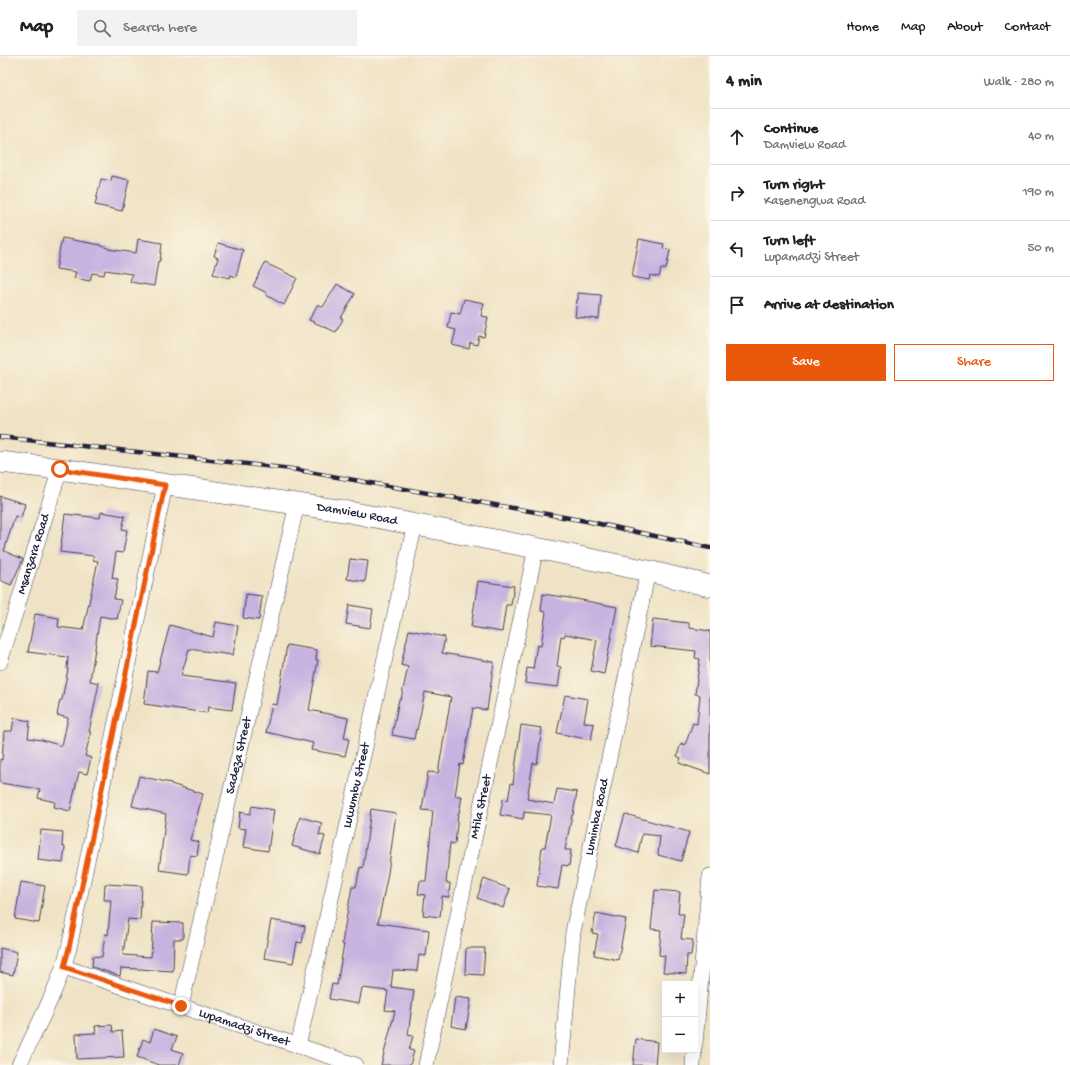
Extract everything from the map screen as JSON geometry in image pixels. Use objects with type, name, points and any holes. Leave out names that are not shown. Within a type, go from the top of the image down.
[{"type":"street","name":"Damview Road","points":[[0,462],[60,469],[344,511],[536,548],[648,571],[710,586]]},
{"type":"street","name":"Msanzara Road","points":[[0,662],[60,469]]},
{"type":"street","points":[[19,1065],[54,992],[64,967],[69,948],[165,485]]},
{"type":"street","name":"Sadeza Street","points":[[181,1006],[297,504]]},
{"type":"street","name":"Luwumbu Street","points":[[298,1046],[415,524]]},
{"type":"street","name":"Mtila Street","points":[[426,1065],[536,548]]},
{"type":"street","name":"Lumimba Road","points":[[561,1065],[572,932],[648,571]]},
{"type":"street","points":[[697,1017],[710,876]]},
{"type":"street","name":"Lupamadzi Street","points":[[64,967],[356,1065]]},
{"type":"street","points":[[693,1065],[694,1053]]},
{"type":"building","points":[[112,176],[129,180],[122,211],[95,205],[101,179],[111,181]]},
{"type":"building","points":[[62,238],[101,245],[109,248],[108,249],[136,253],[138,239],[162,243],[160,261],[158,261],[154,286],[130,282],[132,274],[105,270],[104,275],[92,273],[90,281],[74,278],[76,272],[56,269]]},
{"type":"building","points":[[639,239],[664,244],[663,248],[670,250],[666,269],[661,269],[659,277],[650,275],[649,280],[632,277]]},
{"type":"building","points":[[218,243],[243,250],[236,277],[231,275],[230,278],[213,274],[218,258],[214,256]]},
{"type":"building","points":[[265,263],[297,278],[284,305],[266,295],[267,293],[253,286]]},
{"type":"building","points":[[337,284],[355,294],[341,318],[343,319],[336,332],[309,320],[318,304],[323,307]]},
{"type":"building","points":[[578,293],[601,295],[599,319],[575,317]]},
{"type":"building","points":[[464,299],[484,303],[481,316],[488,317],[484,337],[479,336],[477,345],[470,343],[469,349],[452,345],[456,330],[448,328],[451,312],[460,314]]},
{"type":"building","points":[[0,496],[25,504],[21,518],[15,516],[4,551],[23,559],[11,585],[0,580]]},
{"type":"building","points":[[101,512],[125,516],[122,529],[127,530],[123,553],[116,552],[112,578],[118,579],[114,599],[121,600],[117,619],[100,616],[90,681],[99,683],[89,732],[91,732],[85,756],[91,758],[87,774],[79,772],[70,811],[54,807],[55,802],[38,798],[40,789],[0,783],[0,759],[2,760],[4,731],[12,731],[14,718],[30,721],[28,738],[42,740],[62,746],[68,718],[57,715],[60,700],[62,700],[68,669],[68,657],[28,652],[35,614],[59,618],[58,627],[83,630],[98,561],[93,560],[94,556],[60,552],[65,514],[100,518]]},
{"type":"building","points":[[350,559],[368,561],[365,582],[347,579]]},
{"type":"building","points":[[478,581],[514,586],[511,605],[506,605],[502,632],[471,627]]},
{"type":"building","points":[[246,594],[262,596],[259,620],[243,618]]},
{"type":"building","points":[[543,594],[617,607],[604,674],[591,671],[597,640],[565,634],[564,637],[561,636],[557,666],[561,667],[558,687],[525,683],[527,668],[533,669],[537,645],[541,646],[546,612],[541,611]]},
{"type":"building","points":[[349,605],[373,609],[370,628],[346,624]]},
{"type":"building","points":[[653,619],[689,623],[689,628],[710,631],[710,774],[679,763],[681,758],[677,756],[681,743],[685,745],[693,723],[697,724],[700,695],[695,694],[700,659],[695,658],[696,651],[650,646]]},
{"type":"building","points":[[216,622],[238,626],[233,655],[189,649],[181,676],[236,683],[232,710],[208,707],[207,713],[144,704],[148,671],[157,672],[170,625],[213,637]]},
{"type":"building","points":[[409,630],[445,637],[442,653],[494,662],[487,710],[473,708],[463,765],[460,764],[455,796],[462,796],[458,813],[455,844],[450,843],[446,883],[450,883],[449,897],[442,896],[440,917],[423,915],[425,895],[418,894],[420,881],[426,881],[433,811],[422,810],[428,772],[438,773],[451,697],[425,692],[414,739],[392,735],[399,699],[401,699],[408,667],[401,665]]},
{"type":"building","points":[[287,645],[317,650],[316,660],[318,660],[309,710],[348,718],[344,738],[349,739],[345,756],[311,750],[313,743],[266,732],[272,704],[277,705]]},
{"type":"building","points":[[565,695],[588,699],[584,722],[594,724],[591,740],[557,733]]},
{"type":"building","points":[[521,725],[542,728],[537,764],[533,763],[527,799],[554,804],[557,789],[577,792],[565,850],[571,850],[569,866],[562,865],[558,889],[537,886],[542,847],[545,847],[551,815],[524,812],[523,819],[500,815],[503,799],[508,800],[511,783],[513,784]]},
{"type":"building","points":[[139,776],[171,783],[203,794],[190,840],[199,842],[197,856],[190,855],[188,874],[159,870],[166,814],[132,806]]},
{"type":"building","points":[[252,806],[274,810],[268,851],[243,847],[246,829],[238,828],[240,812],[250,814]]},
{"type":"building","points":[[371,809],[396,813],[388,873],[378,923],[429,930],[426,956],[419,955],[417,971],[393,970],[391,987],[414,990],[408,1035],[413,1036],[409,1050],[414,1051],[410,1065],[381,1065],[395,1011],[385,1010],[388,991],[362,988],[359,1004],[329,999],[332,984],[337,985],[344,944],[342,944],[352,887],[356,887],[360,867],[363,868]]},
{"type":"building","points":[[625,814],[689,832],[681,861],[658,855],[660,836],[642,834],[638,853],[616,846]]},
{"type":"building","points":[[300,817],[322,823],[319,835],[325,836],[320,854],[292,846]]},
{"type":"building","points":[[41,830],[63,832],[62,846],[65,847],[63,863],[38,860]]},
{"type":"building","points":[[484,879],[510,889],[503,908],[477,898]]},
{"type":"building","points":[[21,882],[45,886],[39,923],[15,919]]},
{"type":"building","points":[[105,884],[142,886],[140,920],[128,919],[123,955],[151,957],[153,922],[183,923],[183,939],[174,939],[173,971],[121,968],[120,976],[92,967],[93,956],[102,957],[105,934],[108,935],[111,900],[104,900]]},
{"type":"building","points":[[655,890],[680,892],[678,914],[684,914],[681,939],[693,940],[691,955],[687,955],[686,974],[663,972],[665,956],[659,955],[661,930],[651,929]]},
{"type":"building","points":[[596,913],[626,919],[618,960],[594,955],[598,934],[592,933]]},
{"type":"building","points":[[271,920],[305,926],[302,943],[297,942],[293,963],[264,958]]},
{"type":"building","points":[[0,948],[17,952],[13,975],[0,972]]},
{"type":"building","points":[[466,948],[485,948],[483,975],[465,974]]},
{"type":"building","points":[[455,997],[471,999],[466,1029],[451,1026]]},
{"type":"building","points":[[112,1025],[113,1032],[122,1031],[124,1057],[77,1059],[76,1034],[96,1033],[95,1026]]},
{"type":"building","points":[[154,1029],[177,1037],[172,1049],[183,1053],[179,1065],[159,1065],[137,1057],[143,1039],[150,1042]]},
{"type":"building","points":[[636,1039],[657,1042],[655,1065],[633,1065]]},
{"type":"railway","points":[[0,437],[292,469],[586,521],[710,548]]},
{"type":"route","points":[[60,469],[165,485],[64,967],[181,1006]]}]
